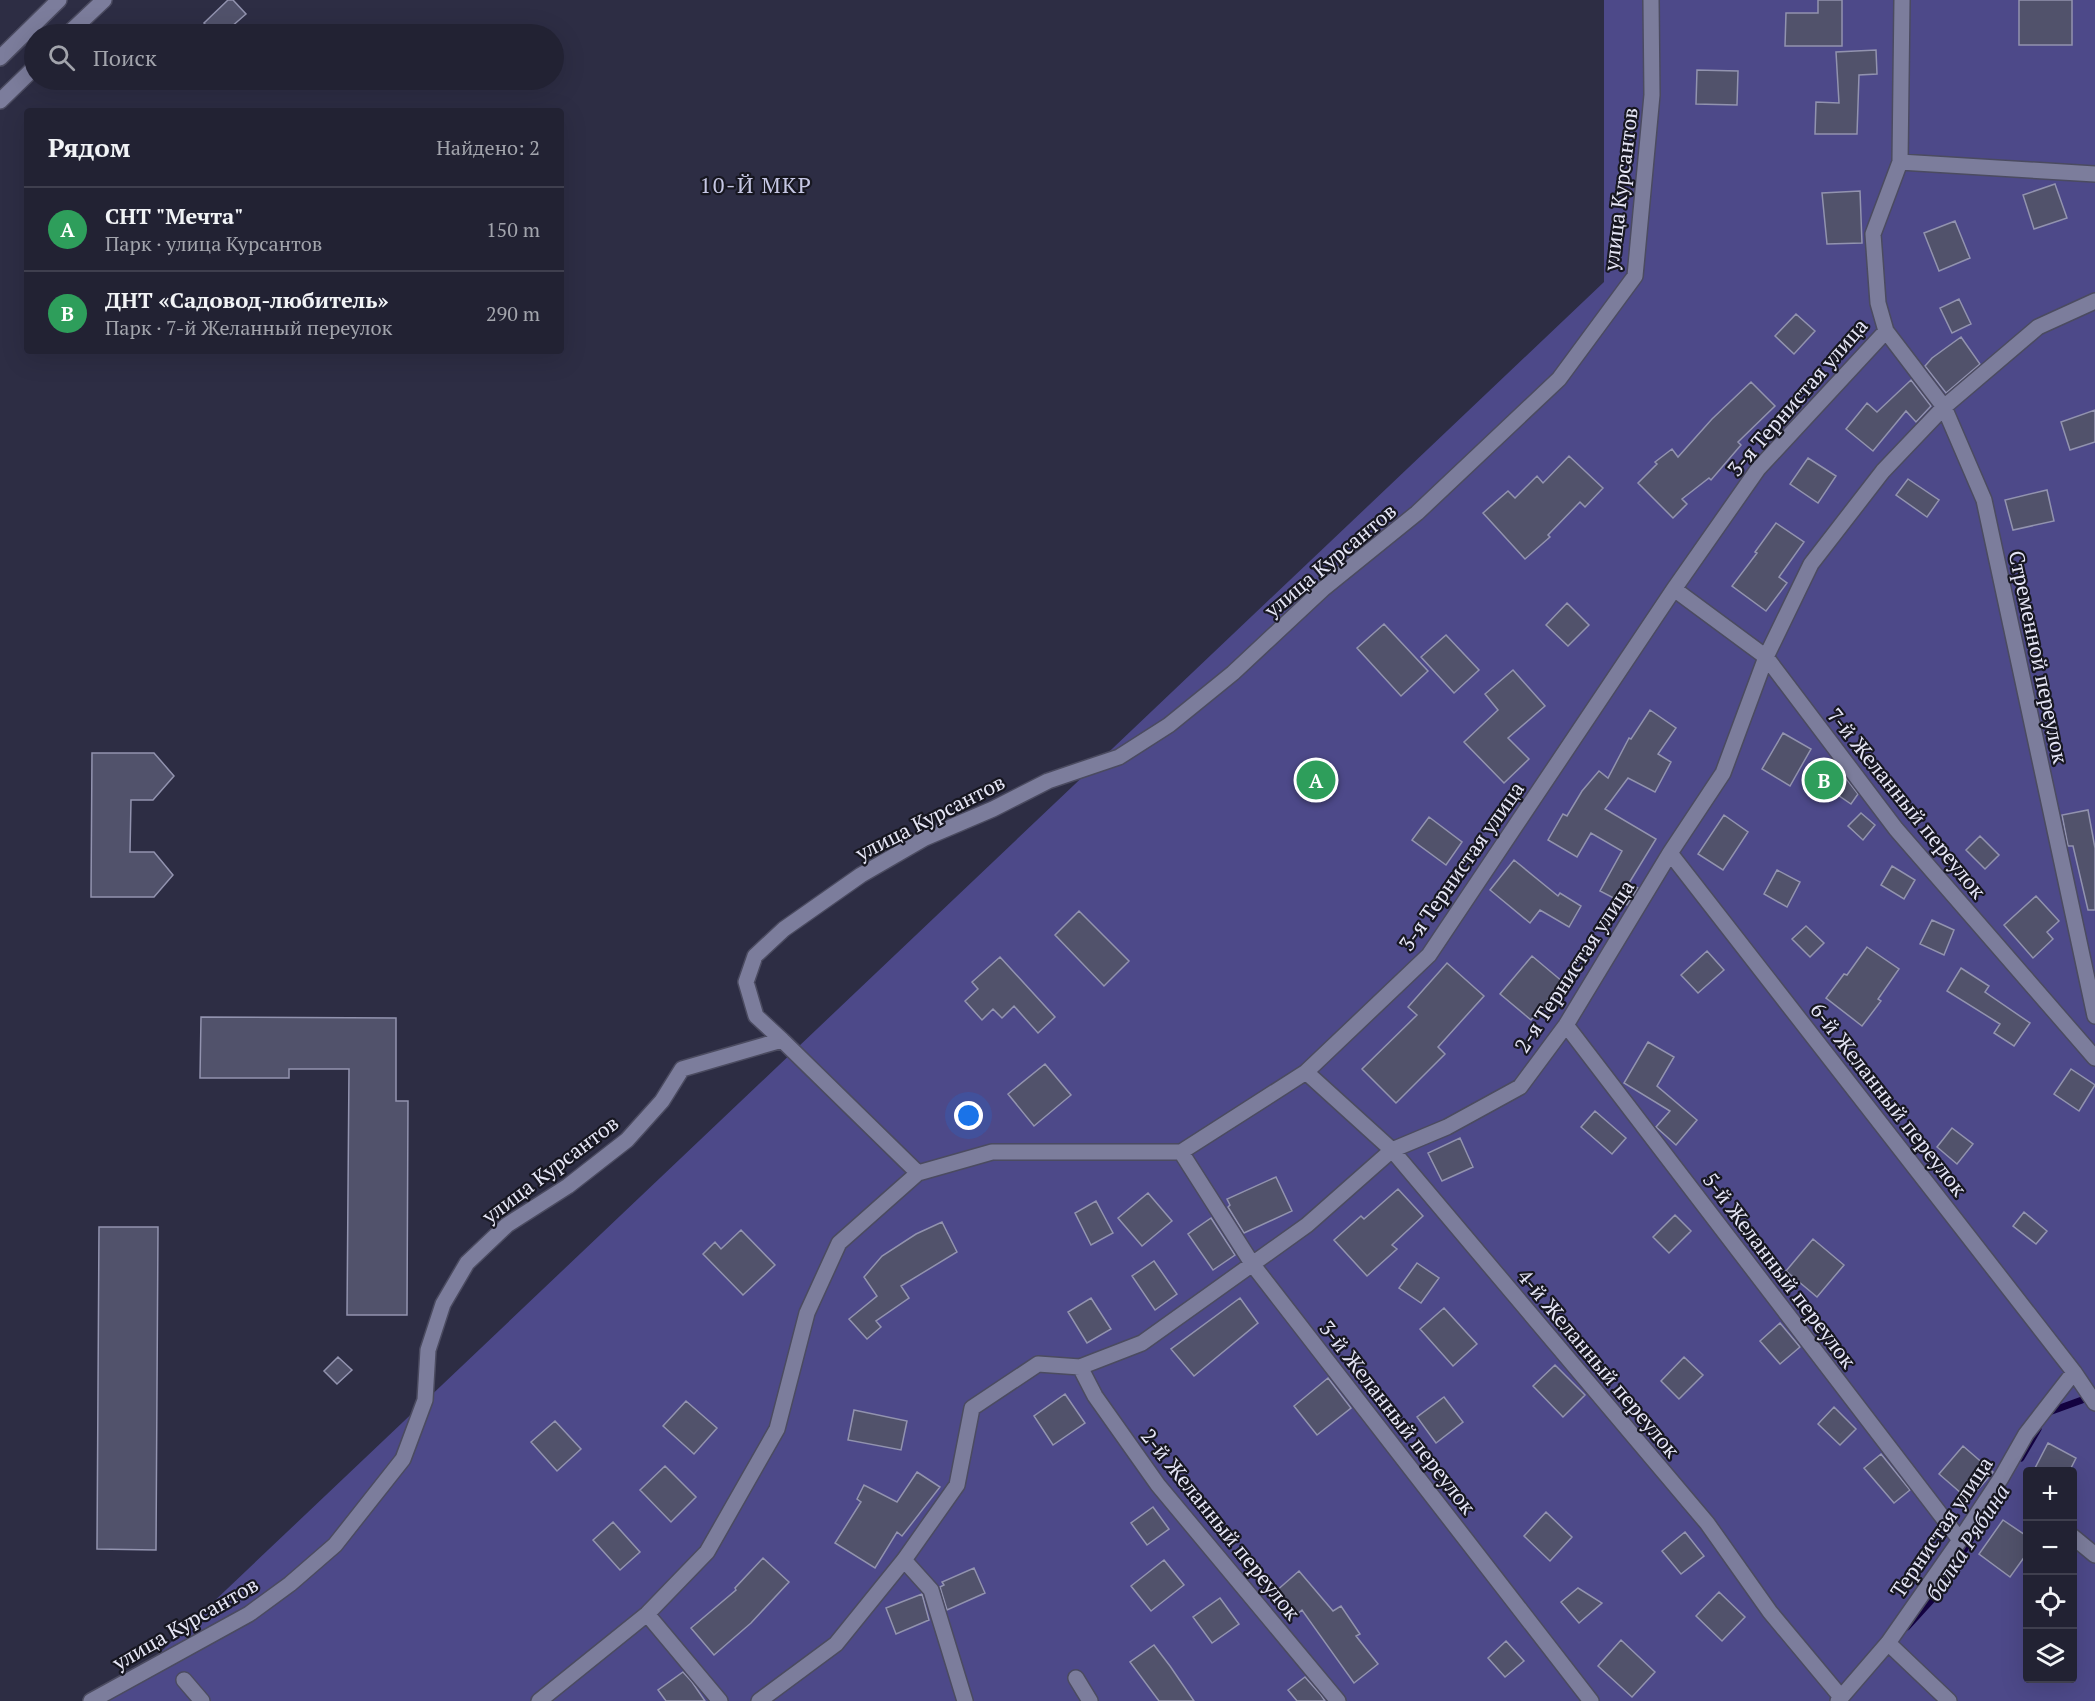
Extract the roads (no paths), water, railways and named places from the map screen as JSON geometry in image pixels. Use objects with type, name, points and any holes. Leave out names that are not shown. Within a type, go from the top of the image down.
[{"type":"street","points":[[35,24],[59,0]]},
{"type":"street","points":[[79,24],[104,0]]},
{"type":"street","name":"улица Курсантов","points":[[782,1040],[756,1016],[746,982],[755,956],[784,929],[861,875],[925,838],[993,809],[1048,781],[1119,757],[1169,725],[1233,673],[1323,588],[1417,513],[1559,379],[1635,276],[1652,95],[1651,0]]},
{"type":"street","name":"3-я Тернистая улица","points":[[1181,1152],[1306,1072],[1429,956],[1674,589],[1758,469],[1886,331],[1878,303],[1873,234],[1900,162],[1902,0]]},
{"type":"street","points":[[0,58],[24,34]]},
{"type":"street","points":[[0,101],[24,78]]},
{"type":"street","points":[[1900,162],[2094,178]]},
{"type":"street","name":"2-я Тернистая улица","points":[[759,1701],[836,1644],[904,1560],[957,1485],[972,1408],[1038,1364],[1080,1367],[1142,1343],[1307,1224],[1392,1150],[1448,1127],[1520,1087],[1566,1024],[1670,853],[1723,773],[1766,657],[1810,564],[1883,471],[1944,407],[2038,327],[2095,301]]},
{"type":"street","name":"Стременной переулок","points":[[1886,331],[1944,407],[1984,500],[2095,1016]]},
{"type":"street","name":"7-й Желанный переулок","points":[[1674,589],[1766,657],[1896,829],[2095,1058]]},
{"type":"street","name":"6-й Желанный переулок","points":[[1670,853],[2074,1372],[2095,1403]]},
{"type":"street","name":"5-й Желанный переулок","points":[[1566,1024],[1960,1540]]},
{"type":"street","points":[[782,1040],[918,1173]]},
{"type":"street","name":"улица Курсантов","points":[[91,1701],[249,1614],[290,1584],[335,1545],[403,1459],[425,1400],[428,1350],[443,1304],[467,1263],[507,1224],[568,1186],[627,1140],[662,1101],[682,1068],[782,1040]]},
{"type":"street","name":"4-й Желанный переулок","points":[[1306,1072],[1392,1150],[1707,1523],[1770,1612],[1839,1699]]},
{"type":"street","points":[[541,1700],[647,1614],[707,1552],[777,1429],[807,1313],[839,1243],[918,1173],[992,1152],[1181,1152]]},
{"type":"street","name":"3-й Желанный переулок","points":[[1181,1152],[1253,1265],[1591,1701]]},
{"type":"street","name":"2-й Желанный переулок","points":[[1080,1367],[1095,1396],[1158,1485],[1338,1701]]},
{"type":"street","name":"Тернистая улица","points":[[1839,1699],[1888,1643],[1960,1540],[2026,1434],[2074,1372]]},
{"type":"street","points":[[2077,1539],[2095,1555]]},
{"type":"street","points":[[904,1560],[931,1590],[965,1701]]},
{"type":"street","points":[[647,1614],[720,1701]]},
{"type":"street","points":[[1888,1643],[1949,1701]]},
{"type":"street","points":[[1076,1678],[1090,1701]]},
{"type":"street","points":[[184,1680],[202,1701]]},
{"type":"waterway","name":"балка Рябина","points":[[2049,1412],[2082,1400],[2090,1394]]},
{"type":"waterway","name":"балка Рябина","points":[[2021,1458],[2038,1429]]},
{"type":"waterway","name":"балка Рябина","points":[[1907,1627],[1937,1594],[1991,1506]]},
{"type":"place","name":"СНТ \"Мечта\"","points":[[1316,780]]},
{"type":"place","name":"ДНТ «Садовод-любитель»","points":[[1824,780]]},
{"type":"district","name":"10-Й МКР","points":[[756,184]]}]
